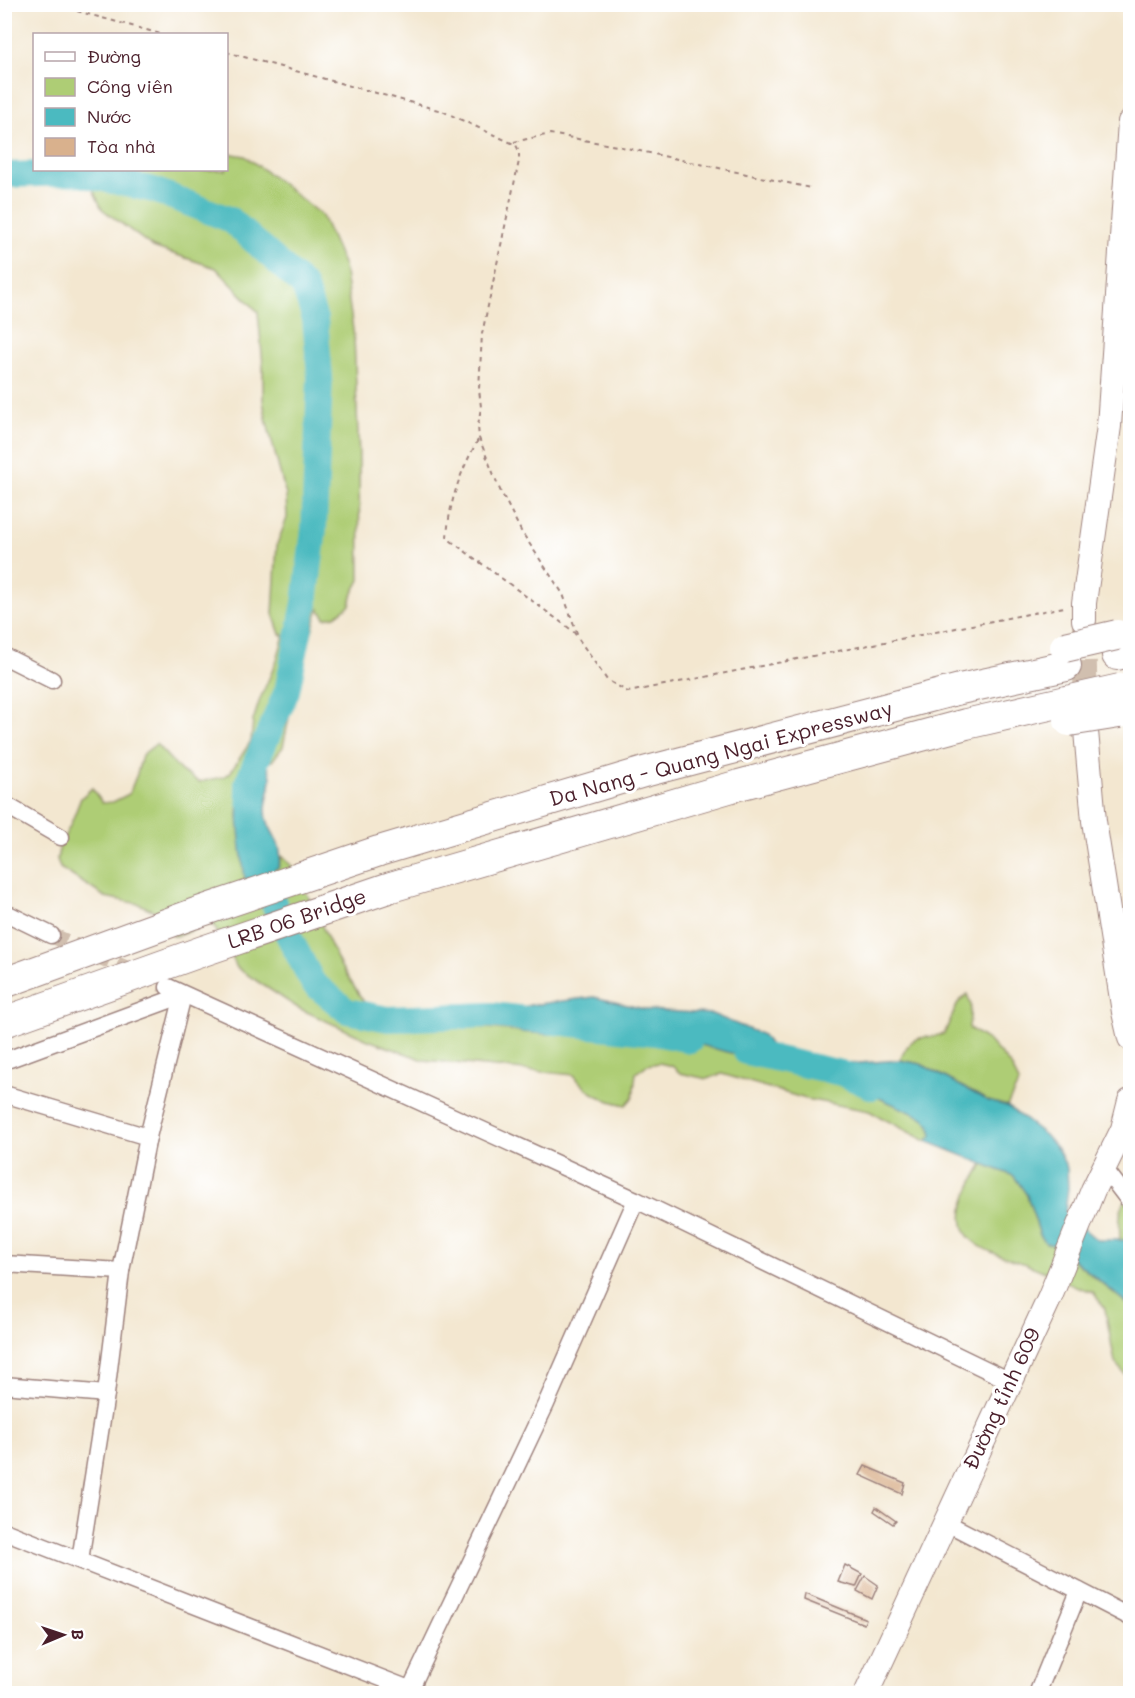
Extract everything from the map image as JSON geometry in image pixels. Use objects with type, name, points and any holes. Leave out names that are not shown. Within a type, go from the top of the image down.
[{"type":"highway","name":"Da Nang - Quang Ngai Expressway","points":[[379,851],[644,772],[960,689],[1065,657],[1124,643]]},
{"type":"highway","name":"Da Nang - Quang Ngai Expressway","points":[[391,887],[739,785],[1074,718],[1125,700]]},
{"type":"highway","name":"LRB 06 Bridge","points":[[4,983],[193,914],[379,851]]},
{"type":"highway","name":"LRB 06 Bridge","points":[[4,1023],[202,951],[391,887]]},
{"type":"main road","points":[[1084,612],[1109,426],[1131,122]]},
{"type":"main road","points":[[1120,282],[1131,232]]},
{"type":"main road","points":[[1074,718],[1094,821],[1124,1012],[1131,1038]]},
{"type":"main road","name":"Đường tỉnh 609","points":[[866,1694],[1050,1298],[1093,1190],[1123,1129],[1131,1101]]},
{"type":"street","points":[[4,656],[52,680]]},
{"type":"street","points":[[4,804],[61,837]]},
{"type":"street","points":[[4,912],[51,935]]},
{"type":"street","points":[[4,1061],[175,991],[636,1200],[1010,1381]]},
{"type":"street","points":[[80,1560],[106,1394],[121,1271],[175,991]]},
{"type":"street","points":[[4,1094],[148,1137]]},
{"type":"street","points":[[1104,1168],[1131,1202]]},
{"type":"street","points":[[4,1531],[414,1692],[546,1404],[636,1200]]},
{"type":"street","points":[[4,1264],[121,1271]]},
{"type":"street","points":[[4,1385],[106,1394]]},
{"type":"street","points":[[945,1522],[1131,1617]]},
{"type":"street","points":[[1037,1694],[1079,1591]]},
{"type":"path","points":[[51,4],[157,33]]},
{"type":"path","points":[[228,53],[442,111],[514,142],[550,134],[617,146],[811,188]]},
{"type":"path","points":[[514,142],[519,151],[519,161],[482,334],[479,438],[500,490],[521,531],[563,594],[578,636],[607,680],[628,692],[1084,612]]},
{"type":"path","points":[[479,438],[454,492],[447,538],[578,636]]},
{"type":"green space","points":[[228,153],[245,156],[322,216],[344,266],[354,337],[359,457],[360,580],[350,605],[335,616],[325,618],[319,608],[296,683],[283,747],[272,761],[260,762],[242,785],[238,815],[243,857],[278,868],[282,856],[296,870],[340,965],[364,1002],[388,1019],[367,1020],[457,1025],[547,1034],[624,1024],[846,1083],[924,1118],[930,1125],[932,1136],[926,1141],[869,1111],[806,1099],[722,1074],[707,1079],[680,1073],[672,1066],[659,1063],[647,1065],[636,1073],[633,1097],[626,1105],[597,1095],[585,1087],[574,1075],[424,1060],[368,1040],[298,1008],[237,968],[213,925],[173,936],[159,913],[139,904],[105,897],[60,868],[57,859],[60,845],[81,798],[92,788],[102,803],[113,802],[129,794],[142,755],[156,744],[181,771],[199,782],[223,777],[230,773],[251,741],[253,721],[277,660],[284,635],[280,634],[273,614],[277,544],[287,518],[286,495],[263,401],[263,365],[258,312],[216,268],[153,247],[102,209],[90,183],[90,176],[95,171],[228,171]]},
{"type":"green space","points":[[967,994],[971,1005],[969,1028],[989,1041],[1011,1066],[1019,1082],[1007,1106],[988,1101],[921,1064],[900,1060],[913,1041],[944,1034],[958,1003]]},
{"type":"green space","points":[[983,1164],[1014,1176],[1027,1195],[1040,1235],[1130,1306],[1130,1380],[1115,1363],[1105,1309],[1093,1292],[992,1252],[973,1241],[966,1233],[962,1214],[964,1203]]},
{"type":"green space","points":[[1130,1194],[1130,1240],[1120,1240],[1121,1210]]},
{"type":"water","points":[[263,761],[268,767],[271,778],[267,818],[280,850],[280,858],[278,868],[245,880],[239,827],[239,800],[247,775]]},
{"type":"water","points":[[594,997],[648,1010],[712,1014],[763,1035],[780,1060],[782,1067],[624,1024],[547,1034],[520,1032],[507,1017],[512,1010],[530,1005]]},
{"type":"water","points":[[900,1060],[921,1064],[988,1101],[1007,1106],[1045,1135],[1058,1150],[1067,1168],[1068,1188],[1065,1213],[1097,1240],[1130,1240],[1130,1306],[1057,1246],[1046,1243],[1040,1235],[1027,1195],[1014,1176],[926,1141],[932,1136],[930,1125],[924,1118],[846,1083],[841,1073],[846,1064]]},
{"type":"building","points":[[865,1466],[905,1483],[902,1494],[860,1475]]},
{"type":"building","points":[[876,1507],[896,1521],[893,1524],[874,1511]]},
{"type":"building","points":[[845,1565],[862,1574],[856,1587],[838,1582]]},
{"type":"building","points":[[865,1576],[878,1585],[872,1599],[857,1591]]},
{"type":"building","points":[[805,1594],[866,1619],[864,1624],[804,1600]]},
{"type":"waterway","points":[[4,175],[76,173],[154,190],[231,220],[304,286],[315,319],[320,377],[314,529],[305,603],[287,691],[247,783],[250,801]]},
{"type":"waterway","points":[[255,840],[258,864],[282,923],[313,983],[347,1011],[388,1019],[491,1015],[655,1033],[690,1040]]},
{"type":"waterway","points":[[746,1052],[841,1073],[872,1087]]},
{"type":"tunnel","points":[[1084,625],[1086,714]]},
{"type":"tunnel","points":[[51,935],[168,987]]}]
